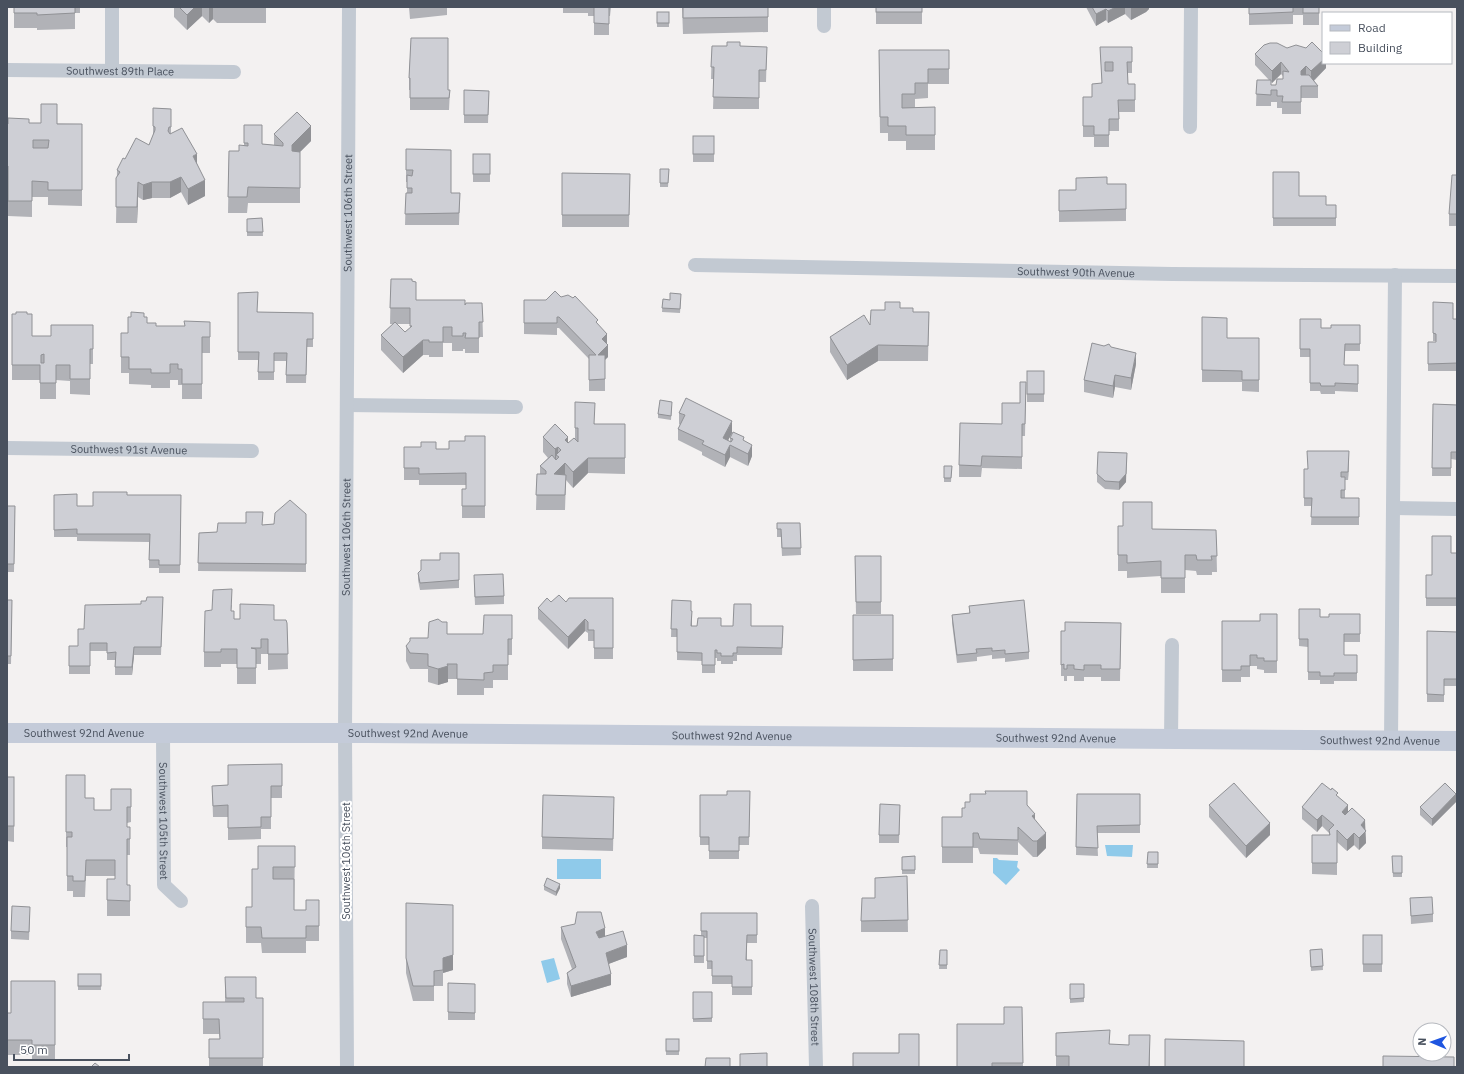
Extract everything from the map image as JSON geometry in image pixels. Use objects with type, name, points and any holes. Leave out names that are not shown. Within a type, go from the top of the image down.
[{"type":"street","points":[[112,7],[112,70]]},
{"type":"street","name":"Southwest 106th Street","points":[[347,1067],[345,734],[349,7]]},
{"type":"street","points":[[824,7],[824,26]]},
{"type":"street","points":[[1190,127],[1191,7]]},
{"type":"street","name":"Southwest 89th Place","points":[[7,70],[234,72]]},
{"type":"street","name":"Southwest 90th Avenue","points":[[695,265],[1165,274],[1457,276]]},
{"type":"street","points":[[1391,741],[1395,275]]},
{"type":"street","points":[[348,405],[516,407]]},
{"type":"street","name":"Southwest 91st Avenue","points":[[7,448],[252,451]]},
{"type":"street","points":[[1393,508],[1457,509]]},
{"type":"street","points":[[1171,740],[1172,645]]},
{"type":"street","name":"Southwest 92nd Avenue","points":[[7,733],[1457,741]]},
{"type":"street","name":"Southwest 105th Street","points":[[163,734],[164,885],[181,901]]},
{"type":"street","name":"Southwest 108th Street","points":[[812,906],[816,1067]]},
{"type":"water","points":[[1105,845],[1133,845],[1132,857],[1107,856]]},
{"type":"water","points":[[993,858],[997,858],[999,860],[1018,861],[1017,867],[1020,870],[1006,885],[993,873]]},
{"type":"water","points":[[557,859],[601,859],[601,879],[557,879]]},
{"type":"water","points":[[554,958],[560,979],[547,983],[541,961]]},
{"type":"building","points":[[14,7],[75,7],[75,13],[37,15],[37,13],[14,13]]},
{"type":"building","points":[[179,7],[195,7],[187,15]]},
{"type":"building","points":[[594,7],[609,7],[609,24],[594,23]]},
{"type":"building","points":[[683,7],[768,7],[768,17],[683,18]]},
{"type":"building","points":[[876,7],[922,7],[922,12],[876,12]]},
{"type":"building","points":[[1092,7],[1116,7],[1108,11],[1106,9],[1096,14]]},
{"type":"building","points":[[1249,7],[1293,7],[1293,12],[1249,14]]},
{"type":"building","points":[[1303,7],[1319,7],[1319,13],[1303,13]]},
{"type":"building","points":[[657,12],[669,12],[669,23],[657,23]]},
{"type":"building","points":[[411,38],[448,38],[449,98],[410,98],[409,78]]},
{"type":"building","points":[[727,42],[740,42],[740,46],[767,47],[766,70],[759,70],[759,98],[713,97],[714,67],[711,67],[712,46],[727,46]]},
{"type":"building","points":[[1312,42],[1322,52],[1322,61],[1311,71],[1306,66],[1301,71],[1301,75],[1309,75],[1318,86],[1301,86],[1301,102],[1282,102],[1283,96],[1277,96],[1277,90],[1271,90],[1271,95],[1256,94],[1257,80],[1271,80],[1271,85],[1276,85],[1277,79],[1283,79],[1283,71],[1289,72],[1281,62],[1272,71],[1255,54],[1264,45],[1277,43],[1287,48],[1296,45],[1306,48]]},
{"type":"building","points":[[1100,47],[1132,47],[1132,62],[1127,62],[1128,84],[1135,84],[1135,100],[1118,100],[1119,119],[1109,119],[1109,135],[1094,135],[1094,126],[1083,126],[1083,97],[1092,97],[1092,84],[1102,83]],"holes":[[[1105,62],[1113,62],[1113,71],[1105,71]]]},
{"type":"building","points":[[879,50],[949,50],[949,69],[928,69],[928,83],[915,83],[915,94],[902,94],[902,108],[935,107],[935,135],[906,135],[906,126],[888,126],[888,117],[880,117]]},
{"type":"building","points":[[464,90],[489,91],[488,115],[464,115]]},
{"type":"building","points":[[41,104],[57,104],[57,124],[82,124],[82,190],[48,190],[48,182],[32,181],[32,201],[8,201],[8,118],[29,119],[29,123],[41,123]],"holes":[[[33,140],[49,140],[48,148],[33,148]]]},
{"type":"building","points":[[153,108],[171,109],[171,127],[169,127],[168,131],[170,134],[182,128],[197,154],[193,156],[205,180],[188,189],[181,177],[170,182],[152,182],[143,185],[138,182],[137,207],[116,207],[116,178],[120,172],[117,170],[123,158],[125,159],[136,138],[149,145],[155,130],[155,127],[153,126]]},
{"type":"building","points":[[297,112],[311,126],[292,145],[292,151],[300,152],[300,188],[248,187],[247,197],[228,197],[229,151],[239,151],[239,145],[248,146],[248,143],[244,143],[244,125],[262,125],[262,144],[283,146],[283,143],[274,134]]},
{"type":"building","points":[[693,136],[714,136],[714,154],[693,154]]},
{"type":"building","points":[[406,149],[451,150],[451,193],[460,193],[459,213],[405,214],[406,193],[412,193],[412,188],[407,188],[407,175],[412,176],[413,170],[406,170]]},
{"type":"building","points":[[473,154],[490,154],[490,174],[473,174]]},
{"type":"building","points":[[660,169],[669,169],[668,183],[660,183]]},
{"type":"building","points":[[1273,172],[1299,172],[1299,196],[1326,196],[1326,205],[1336,205],[1336,218],[1273,218]]},
{"type":"building","points":[[562,173],[630,174],[629,215],[562,215]]},
{"type":"building","points":[[1452,175],[1457,175],[1457,214],[1449,214]]},
{"type":"building","points":[[1107,177],[1107,184],[1126,184],[1126,209],[1059,211],[1059,190],[1076,190],[1076,178]]},
{"type":"building","points":[[262,218],[263,232],[247,232],[247,219]]},
{"type":"building","points":[[391,279],[412,279],[412,281],[416,282],[416,300],[465,300],[465,305],[466,303],[482,303],[483,322],[479,322],[479,338],[465,338],[466,333],[463,333],[463,336],[452,336],[452,327],[443,327],[443,342],[429,342],[429,340],[423,340],[403,357],[381,335],[395,322],[405,332],[412,326],[410,326],[410,308],[390,308]]},
{"type":"building","points":[[555,291],[561,297],[568,295],[573,298],[575,296],[598,320],[596,322],[607,334],[602,339],[608,345],[598,355],[605,355],[605,379],[589,380],[589,355],[596,355],[559,317],[557,317],[557,323],[524,323],[524,300],[546,300]]},
{"type":"building","points":[[258,292],[257,312],[313,313],[313,339],[307,339],[306,375],[286,375],[287,353],[274,353],[274,372],[258,372],[259,352],[238,352],[238,293]]},
{"type":"building","points":[[670,293],[681,294],[680,309],[662,308],[663,299],[670,300]]},
{"type":"building","points":[[885,302],[900,302],[900,308],[913,308],[913,312],[929,312],[928,346],[878,345],[847,365],[830,337],[864,315],[870,325],[871,310],[885,310]]},
{"type":"building","points":[[1433,302],[1453,303],[1453,319],[1457,319],[1457,363],[1428,364],[1428,342],[1436,342],[1436,334],[1433,333]]},
{"type":"building","points":[[16,312],[27,312],[27,314],[32,314],[32,336],[51,336],[51,325],[93,325],[93,349],[90,349],[90,379],[70,379],[70,365],[56,365],[56,383],[40,383],[40,365],[12,365],[12,314],[16,314]],"holes":[[[44,354],[44,363],[41,363],[41,355]]]},
{"type":"building","points":[[131,312],[144,313],[144,317],[147,317],[147,323],[156,323],[156,326],[185,326],[184,321],[210,322],[210,337],[202,337],[202,384],[182,384],[182,369],[178,369],[178,364],[170,364],[170,373],[151,373],[151,369],[129,369],[129,357],[121,357],[121,333],[128,333],[128,317],[131,317]]},
{"type":"building","points":[[1202,317],[1227,318],[1227,338],[1259,338],[1259,380],[1242,380],[1242,371],[1202,370]]},
{"type":"building","points":[[1300,319],[1321,319],[1321,328],[1331,328],[1331,325],[1360,325],[1360,344],[1345,344],[1344,365],[1358,365],[1358,384],[1335,383],[1335,386],[1321,386],[1320,383],[1310,383],[1310,349],[1300,349]]},
{"type":"building","points":[[1092,343],[1104,346],[1109,344],[1111,347],[1136,353],[1131,378],[1115,375],[1113,386],[1084,380]]},
{"type":"building","points":[[1027,371],[1044,371],[1044,394],[1027,394]]},
{"type":"building","points":[[1020,382],[1026,382],[1025,424],[1022,424],[1022,457],[982,456],[981,466],[959,465],[960,423],[1002,424],[1002,403],[1020,403]]},
{"type":"building","points":[[686,398],[732,421],[723,438],[731,442],[733,439],[730,438],[733,432],[744,437],[743,440],[752,445],[748,454],[730,445],[725,455],[702,444],[704,441],[678,429],[685,415],[679,413]]},
{"type":"building","points":[[660,400],[672,402],[671,416],[658,414]]},
{"type":"building","points":[[575,402],[595,403],[594,424],[625,424],[625,458],[588,458],[573,472],[565,463],[554,474],[566,475],[565,495],[536,495],[537,474],[546,474],[546,471],[540,466],[552,455],[556,460],[559,457],[556,455],[561,450],[558,447],[555,449],[543,437],[555,424],[568,437],[565,440],[568,443],[574,438],[578,442],[578,428],[575,428]]},
{"type":"building","points":[[1433,404],[1457,405],[1457,452],[1451,452],[1451,468],[1432,468]]},
{"type":"building","points":[[465,436],[485,436],[485,506],[462,506],[462,489],[466,489],[466,473],[419,474],[419,468],[404,468],[404,447],[421,447],[421,442],[436,442],[436,449],[449,449],[449,441],[465,441]]},
{"type":"building","points":[[1307,451],[1349,451],[1348,472],[1341,472],[1341,477],[1345,477],[1345,490],[1341,490],[1341,498],[1359,498],[1359,517],[1311,517],[1312,498],[1304,498],[1304,469],[1308,469]]},
{"type":"building","points":[[1098,452],[1127,453],[1126,474],[1119,482],[1105,481],[1097,474]]},
{"type":"building","points":[[944,466],[952,466],[951,478],[944,478]]},
{"type":"building","points":[[93,492],[127,492],[127,495],[181,495],[180,565],[159,565],[159,560],[149,560],[150,534],[77,534],[77,529],[54,530],[54,495],[77,494],[77,506],[93,506]]},
{"type":"building","points":[[290,500],[306,514],[306,564],[198,563],[199,533],[217,532],[218,523],[246,523],[246,512],[263,512],[262,525],[274,524],[275,513]]},
{"type":"building","points":[[1123,502],[1152,502],[1152,529],[1216,530],[1217,556],[1211,556],[1212,560],[1197,560],[1196,555],[1185,555],[1185,578],[1161,578],[1161,561],[1127,563],[1127,555],[1118,555],[1118,526],[1123,526]]},
{"type":"building","points":[[7,506],[15,506],[14,564],[7,564]]},
{"type":"building","points":[[777,523],[800,523],[801,548],[782,548],[781,529],[777,529]]},
{"type":"building","points":[[1432,536],[1451,536],[1451,553],[1457,553],[1457,598],[1426,598],[1426,575],[1432,575]]},
{"type":"building","points":[[440,553],[459,553],[459,580],[420,583],[418,573],[421,570],[421,560],[440,560]]},
{"type":"building","points":[[855,556],[881,556],[881,602],[856,602]]},
{"type":"building","points":[[503,574],[504,596],[475,597],[474,575]]},
{"type":"building","points":[[232,589],[231,611],[234,611],[234,619],[240,619],[240,604],[274,605],[274,620],[286,620],[287,623],[288,654],[268,654],[268,639],[261,639],[261,648],[251,648],[256,649],[256,668],[237,668],[237,649],[221,649],[221,652],[204,652],[205,611],[212,610],[213,590]]},
{"type":"building","points":[[559,595],[566,602],[569,598],[613,598],[613,648],[594,648],[594,630],[588,630],[588,622],[585,619],[568,637],[538,608],[547,598],[551,602]]},
{"type":"building","points":[[147,597],[163,597],[161,647],[134,647],[132,667],[115,667],[116,652],[107,653],[107,643],[90,643],[90,666],[69,666],[69,646],[78,646],[78,629],[84,629],[85,605],[141,604],[141,601],[146,601]]},
{"type":"building","points":[[7,600],[12,600],[11,656],[7,656]]},
{"type":"building","points":[[672,600],[691,601],[691,626],[697,626],[698,618],[721,618],[721,626],[733,626],[734,604],[751,604],[751,626],[783,626],[782,648],[737,647],[737,653],[733,653],[733,656],[721,656],[721,653],[717,653],[717,650],[715,650],[715,665],[702,665],[702,653],[677,652],[677,629],[671,629]]},
{"type":"building","points":[[1024,600],[1029,652],[1005,654],[1005,650],[992,651],[992,648],[976,649],[977,653],[957,655],[952,615],[970,613],[969,606]]},
{"type":"building","points":[[1299,609],[1320,609],[1320,617],[1329,617],[1329,614],[1360,614],[1360,634],[1344,634],[1344,655],[1357,655],[1357,673],[1334,673],[1334,676],[1320,676],[1320,672],[1308,672],[1308,639],[1299,639]]},
{"type":"building","points":[[1260,614],[1277,614],[1277,661],[1264,661],[1264,658],[1257,658],[1257,655],[1250,655],[1250,666],[1241,666],[1241,670],[1222,670],[1222,621],[1260,621]]},
{"type":"building","points":[[484,615],[512,615],[512,639],[508,639],[508,665],[493,665],[493,672],[484,673],[484,680],[457,679],[457,664],[447,664],[448,666],[438,669],[428,666],[428,654],[410,653],[406,646],[410,641],[410,638],[428,638],[429,622],[438,619],[442,622],[447,622],[447,634],[483,634]]},
{"type":"building","points":[[853,615],[893,615],[893,659],[853,660]]},
{"type":"building","points":[[1065,622],[1121,623],[1120,669],[1101,669],[1101,665],[1084,665],[1084,670],[1074,669],[1074,665],[1067,665],[1067,669],[1064,669],[1064,664],[1061,665],[1061,631],[1065,631]]},
{"type":"building","points":[[1427,631],[1457,632],[1457,679],[1444,679],[1444,695],[1427,694]]},
{"type":"building","points":[[282,764],[282,786],[271,786],[271,817],[261,817],[261,827],[228,828],[228,805],[213,806],[212,786],[228,785],[228,765]]},
{"type":"building","points":[[66,775],[85,775],[85,798],[94,798],[94,810],[111,810],[111,789],[131,789],[131,807],[127,807],[127,827],[130,827],[130,839],[127,839],[127,885],[130,885],[130,901],[107,900],[107,879],[115,879],[115,860],[86,860],[85,881],[73,881],[73,876],[67,876],[67,837],[72,837],[72,832],[66,832]]},
{"type":"building","points":[[7,777],[14,777],[14,826],[7,826]]},
{"type":"building","points":[[1234,783],[1270,823],[1246,846],[1209,805]]},
{"type":"building","points":[[1322,783],[1338,793],[1336,795],[1348,805],[1342,812],[1345,815],[1352,808],[1365,820],[1361,825],[1366,831],[1359,838],[1354,833],[1347,840],[1337,830],[1337,863],[1312,863],[1312,835],[1330,835],[1329,830],[1334,825],[1322,815],[1317,820],[1302,807]]},
{"type":"building","points":[[1445,783],[1456,794],[1432,819],[1420,807]]},
{"type":"building","points":[[727,791],[750,791],[749,837],[739,837],[739,851],[709,851],[709,837],[700,837],[700,795],[727,795]]},
{"type":"building","points":[[985,791],[1027,791],[1027,805],[1035,814],[1032,816],[1046,833],[1037,841],[1033,841],[1018,827],[1018,840],[980,839],[978,833],[973,833],[973,847],[942,847],[942,817],[962,817],[962,808],[965,808],[965,802],[970,802],[970,794],[986,794]]},
{"type":"building","points":[[1077,794],[1140,794],[1140,825],[1097,826],[1098,848],[1076,847]]},
{"type":"building","points":[[543,795],[614,797],[613,839],[542,837]]},
{"type":"building","points":[[880,804],[900,805],[899,835],[879,835]]},
{"type":"building","points":[[258,846],[295,846],[295,867],[273,867],[273,879],[294,879],[294,910],[306,910],[306,900],[319,900],[319,926],[306,926],[306,938],[262,938],[261,927],[246,927],[246,907],[252,907],[252,869],[258,869]]},
{"type":"building","points":[[1148,852],[1158,852],[1158,864],[1147,864]]},
{"type":"building","points":[[915,856],[915,870],[902,870],[902,857]]},
{"type":"building","points":[[1392,856],[1402,856],[1402,873],[1393,873]]},
{"type":"building","points":[[907,876],[908,920],[861,921],[862,898],[875,898],[875,878]]},
{"type":"building","points":[[547,878],[560,884],[556,892],[544,886]]},
{"type":"building","points":[[1432,897],[1433,914],[1411,916],[1410,898]]},
{"type":"building","points":[[406,903],[453,905],[453,955],[443,958],[443,970],[434,971],[434,986],[413,986],[406,958]]},
{"type":"building","points":[[12,906],[30,907],[29,932],[11,931]]},
{"type":"building","points":[[577,912],[601,912],[605,928],[596,932],[599,938],[623,931],[627,945],[606,953],[611,974],[571,986],[567,973],[576,967],[561,927],[575,924]]},
{"type":"building","points":[[701,913],[757,913],[757,935],[747,935],[746,960],[752,960],[752,987],[732,987],[732,976],[712,976],[712,961],[707,961],[707,931],[701,931]]},
{"type":"building","points":[[694,935],[704,936],[704,956],[694,956]]},
{"type":"building","points":[[1363,935],[1382,935],[1382,964],[1363,964]]},
{"type":"building","points":[[1322,949],[1323,966],[1311,967],[1310,950]]},
{"type":"building","points":[[940,950],[947,950],[947,965],[939,965]]},
{"type":"building","points":[[78,974],[101,974],[101,986],[78,986]]},
{"type":"building","points":[[225,977],[256,977],[256,998],[263,998],[263,1058],[209,1058],[209,1039],[220,1039],[219,1019],[203,1019],[203,1002],[244,1002],[244,998],[226,998]]},
{"type":"building","points":[[11,981],[55,981],[55,1045],[32,1045],[32,1040],[7,1040],[7,1013],[11,1013]]},
{"type":"building","points":[[448,983],[475,984],[475,1013],[448,1012]]},
{"type":"building","points":[[1070,984],[1084,984],[1084,998],[1070,999]]},
{"type":"building","points":[[693,992],[712,992],[712,1018],[693,1019]]},
{"type":"building","points":[[1004,1007],[1022,1007],[1023,1063],[992,1063],[992,1067],[957,1067],[957,1024],[1004,1024]]},
{"type":"building","points":[[1110,1030],[1109,1044],[1129,1045],[1129,1035],[1150,1035],[1149,1067],[1069,1067],[1069,1056],[1056,1056],[1056,1033]]},
{"type":"building","points":[[899,1034],[919,1034],[919,1067],[853,1067],[853,1053],[899,1053]]},
{"type":"building","points":[[666,1039],[679,1039],[679,1051],[666,1051]]},
{"type":"building","points":[[1165,1039],[1244,1041],[1244,1067],[1165,1067]]},
{"type":"building","points":[[767,1053],[767,1067],[740,1067],[740,1054]]},
{"type":"building","points":[[1383,1056],[1412,1056],[1412,1062],[1452,1062],[1452,1057],[1454,1057],[1454,1067],[1383,1067]]},
{"type":"building","points":[[706,1058],[730,1058],[730,1067],[705,1067]]},
{"type":"building","points":[[95,1063],[100,1067],[91,1067]]}]
